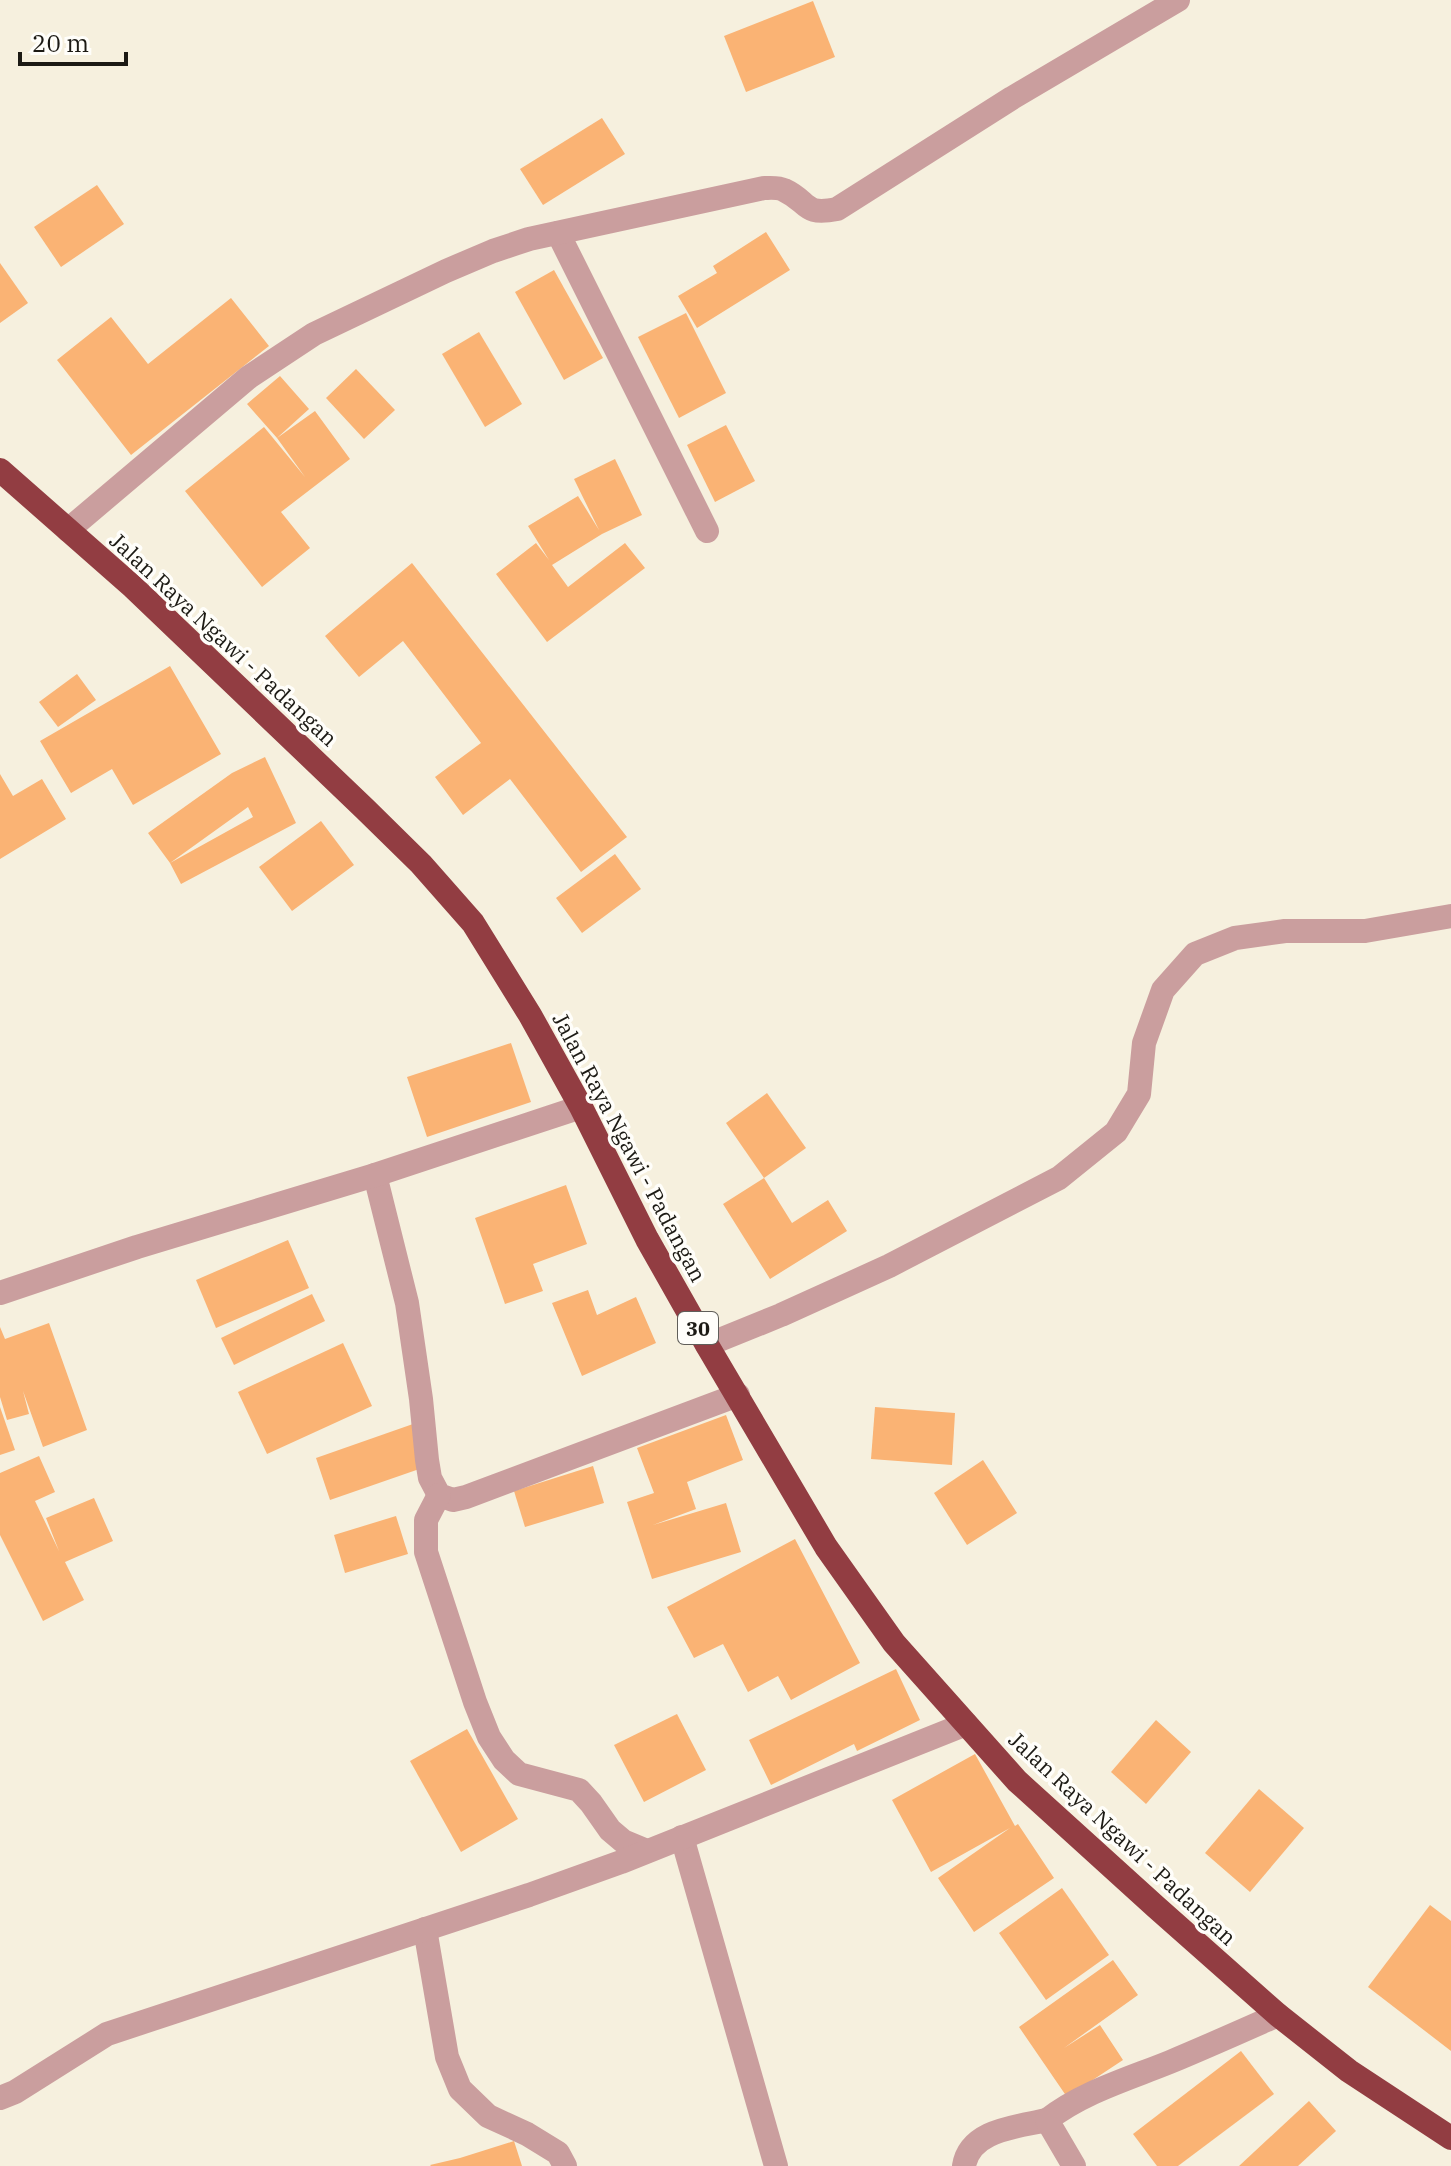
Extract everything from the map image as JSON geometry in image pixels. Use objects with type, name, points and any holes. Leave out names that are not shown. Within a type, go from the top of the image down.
[{"type":"highway","name":"Jalan Raya Ngawi - Padangan","points":[[0,470],[133,587],[421,864],[473,923],[530,1015],[581,1107],[647,1239],[707,1345],[826,1547],[894,1643],[1017,1781],[1278,2015],[1349,2071],[1451,2138]]},
{"type":"street","points":[[68,530],[249,377],[314,334],[446,271],[529,239],[764,188],[782,189],[812,211],[837,209],[1012,98],[1178,0]]},
{"type":"street","points":[[558,233],[707,531]]},
{"type":"street","points":[[707,1345],[889,1266],[1059,1178],[1116,1132],[1139,1094],[1144,1043],[1163,990],[1195,954],[1235,938],[1285,931],[1365,931],[1451,916]]},
{"type":"street","points":[[0,1293],[581,1107]]},
{"type":"street","points":[[375,1175],[407,1303],[428,1469],[439,1495],[453,1500],[466,1497],[738,1395]]},
{"type":"street","points":[[439,1495],[426,1520],[426,1552],[489,1737],[504,1760],[519,1774],[579,1790],[610,1830],[623,1841],[647,1851]]},
{"type":"street","points":[[0,2098],[15,2092],[107,2034],[529,1895],[966,1724]]},
{"type":"street","points":[[682,1837],[776,2166]]},
{"type":"street","points":[[425,1929],[447,2057],[460,2089],[488,2116],[558,2153],[565,2166]]},
{"type":"street","points":[[964,2166],[974,2144],[991,2134],[1047,2120],[1077,2100],[1278,2015]]},
{"type":"street","points":[[1047,2120],[1074,2166]]},
{"type":"building","points":[[813,1],[835,57],[746,92],[724,36]]},
{"type":"building","points":[[602,118],[625,154],[543,205],[520,169]]},
{"type":"building","points":[[97,185],[124,224],[61,267],[34,227]]},
{"type":"building","points":[[766,232],[790,270],[697,328],[678,296],[717,273],[713,266]]},
{"type":"building","points":[[0,263],[28,303],[0,323]]},
{"type":"building","points":[[554,270],[603,358],[564,380],[515,292]]},
{"type":"building","points":[[231,298],[269,346],[131,455],[57,360],[111,317],[148,364]]},
{"type":"building","points":[[686,313],[726,393],[679,418],[638,337]]},
{"type":"building","points":[[479,332],[522,404],[485,427],[442,354]]},
{"type":"building","points":[[356,369],[395,410],[364,439],[326,398]]},
{"type":"building","points":[[280,376],[309,409],[277,438],[247,404]]},
{"type":"building","points":[[315,411],[350,459],[281,512],[310,548],[262,587],[185,491],[264,427],[305,477],[277,438]]},
{"type":"building","points":[[726,425],[755,481],[715,502],[687,445]]},
{"type":"building","points":[[615,459],[642,515],[602,534],[552,565],[568,587],[625,543],[645,568],[547,642],[496,574],[536,543],[549,560],[528,526],[578,496],[599,530],[574,479]]},
{"type":"building","points":[[412,563],[627,837],[581,872],[510,779],[463,815],[435,777],[481,743],[403,641],[359,677],[325,636]]},
{"type":"building","points":[[170,666],[221,754],[133,805],[112,769],[71,793],[40,741]]},
{"type":"building","points":[[77,674],[96,700],[58,727],[39,702]]},
{"type":"building","points":[[265,757],[296,823],[181,884],[148,833],[232,773]],"holes":[[[248,807],[253,817],[170,863]]]},
{"type":"building","points":[[0,774],[13,796],[42,779],[66,819],[0,859]]},
{"type":"building","points":[[321,821],[354,865],[292,911],[259,867]]},
{"type":"building","points":[[615,854],[641,889],[582,933],[556,898]]},
{"type":"building","points":[[511,1043],[531,1102],[427,1137],[407,1077]]},
{"type":"building","points":[[767,1093],[806,1148],[764,1178],[726,1123]]},
{"type":"building","points":[[764,1178],[792,1223],[828,1200],[847,1231],[770,1279],[723,1204]]},
{"type":"building","points":[[566,1185],[587,1244],[533,1264],[543,1291],[505,1304],[475,1218]]},
{"type":"building","points":[[288,1240],[309,1288],[216,1328],[196,1280]]},
{"type":"building","points":[[588,1290],[597,1315],[636,1297],[656,1343],[582,1376],[552,1303]]},
{"type":"building","points":[[312,1294],[325,1321],[234,1365],[221,1338]]},
{"type":"building","points":[[49,1323],[87,1430],[43,1447],[23,1391],[29,1414],[7,1420],[0,1397],[0,1327],[5,1339]]},
{"type":"building","points":[[343,1343],[372,1406],[267,1454],[238,1392]]},
{"type":"building","points":[[0,1407],[15,1450],[0,1455]]},
{"type":"building","points":[[875,1407],[955,1413],[952,1465],[871,1459]]},
{"type":"building","points":[[726,1415],[743,1460],[687,1482],[696,1509],[653,1525],[726,1503],[741,1552],[652,1579],[627,1502],[654,1493],[637,1448]]},
{"type":"building","points":[[413,1424],[428,1466],[330,1500],[316,1458]]},
{"type":"building","points":[[39,1456],[55,1492],[35,1501],[59,1551],[46,1518],[94,1498],[113,1541],[65,1562],[84,1600],[43,1621],[0,1535],[0,1473]]},
{"type":"building","points":[[983,1460],[1017,1513],[967,1545],[934,1493]]},
{"type":"building","points":[[593,1466],[604,1503],[525,1527],[514,1491]]},
{"type":"building","points":[[396,1516],[408,1554],[345,1573],[334,1535]]},
{"type":"building","points":[[795,1539],[860,1663],[791,1700],[778,1676],[748,1692],[723,1644],[694,1658],[667,1607]]},
{"type":"building","points":[[896,1669],[920,1720],[857,1751],[854,1744],[771,1785],[749,1740]]},
{"type":"building","points":[[677,1714],[706,1770],[644,1802],[614,1745]]},
{"type":"building","points":[[1156,1720],[1191,1752],[1146,1804],[1111,1772]]},
{"type":"building","points":[[467,1729],[518,1819],[461,1852],[410,1761]]},
{"type":"building","points":[[975,1754],[1015,1826],[1018,1824],[1054,1878],[974,1932],[938,1878],[1010,1828],[931,1872],[892,1800]]},
{"type":"building","points":[[1259,1789],[1304,1828],[1250,1892],[1205,1853]]},
{"type":"building","points":[[1062,1888],[1109,1955],[1046,2000],[999,1933]]},
{"type":"building","points":[[1430,1905],[1451,1921],[1451,2051],[1368,1987]]},
{"type":"building","points":[[1113,1960],[1138,1995],[1064,2048],[1100,2025],[1123,2060],[1067,2097],[1019,2027]]},
{"type":"building","points":[[1241,2051],[1274,2094],[1178,2166],[1157,2166],[1133,2134]]},
{"type":"building","points":[[1309,2101],[1336,2131],[1298,2166],[1239,2166]]},
{"type":"building","points":[[514,2141],[522,2166],[430,2165],[460,2158]]}]
